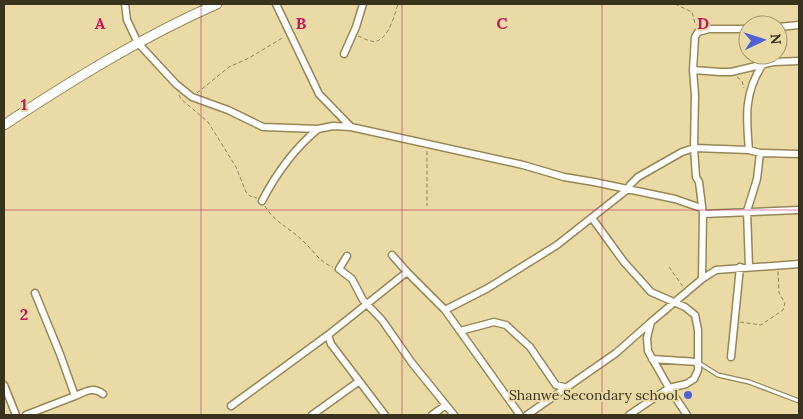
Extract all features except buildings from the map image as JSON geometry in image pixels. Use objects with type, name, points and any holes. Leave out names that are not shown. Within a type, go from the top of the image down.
[{"type":"street","points":[[125,4],[130,30],[138,43],[176,84],[192,97],[228,110],[264,127],[318,129],[333,126],[351,127],[523,165],[564,177],[675,199],[702,211],[799,210]]},
{"type":"street","points":[[4,126],[138,43],[217,4]]},
{"type":"street","points":[[276,4],[319,94],[351,127]]},
{"type":"street","points":[[344,54],[363,4]]},
{"type":"street","points":[[799,25],[799,34]]},
{"type":"street","points":[[702,279],[702,211],[699,182],[696,177],[694,148],[695,95],[693,70],[696,34],[708,29],[738,29]]},
{"type":"street","points":[[693,70],[731,72],[759,65]]},
{"type":"street","points":[[749,150],[746,120],[749,100],[752,83],[762,65]]},
{"type":"street","points":[[262,200],[293,154],[306,138],[318,129]]},
{"type":"street","points":[[445,310],[474,296],[557,245],[628,189],[630,184],[638,177],[694,148],[799,154]]},
{"type":"street","points":[[749,267],[746,212],[757,179],[760,153]]},
{"type":"street","points":[[592,218],[624,262],[650,292],[692,312],[697,319],[698,370],[694,379],[686,384],[669,388],[629,415]]},
{"type":"street","points":[[392,255],[445,310],[520,415]]},
{"type":"street","points":[[347,256],[339,269],[352,279],[367,305],[382,320],[412,363],[454,415]]},
{"type":"street","points":[[526,415],[616,353],[702,279],[716,270],[799,264]]},
{"type":"street","points":[[731,357],[740,267]]},
{"type":"street","points":[[231,406],[328,336],[407,272]]},
{"type":"street","points":[[35,293],[75,396]]},
{"type":"street","points":[[460,332],[494,322],[503,323],[530,347],[556,385],[564,388]]},
{"type":"street","points":[[651,322],[647,338],[648,351],[687,415]]},
{"type":"street","points":[[328,336],[331,344],[358,382],[385,415]]},
{"type":"street","points":[[652,359],[698,362]]},
{"type":"street","points":[[312,415],[358,382]]},
{"type":"street","points":[[4,385],[16,415]]},
{"type":"street","points":[[26,415],[91,390],[98,390],[102,394]]},
{"type":"street","points":[[432,415],[446,405]]},
{"type":"lane","points":[[698,362],[718,375],[749,382],[799,401]]},
{"type":"path","points":[[353,34],[374,42],[379,40],[389,29],[398,4]]},
{"type":"path","points":[[675,4],[692,12],[695,23],[708,29]]},
{"type":"path","points":[[192,97],[230,67],[291,33]]},
{"type":"path","points":[[731,72],[742,81],[749,100]]},
{"type":"path","points":[[176,84],[181,99],[208,122],[215,132],[239,171],[248,194],[262,200],[272,217],[303,241],[321,262],[339,269]]},
{"type":"path","points":[[427,143],[427,206]]},
{"type":"path","points":[[735,321],[761,325],[782,310],[785,303],[779,293],[778,265]]},
{"type":"path","points":[[669,267],[688,292]]},
{"type":"place","name":"Shanwe Secondary school","points":[[688,395]]}]
